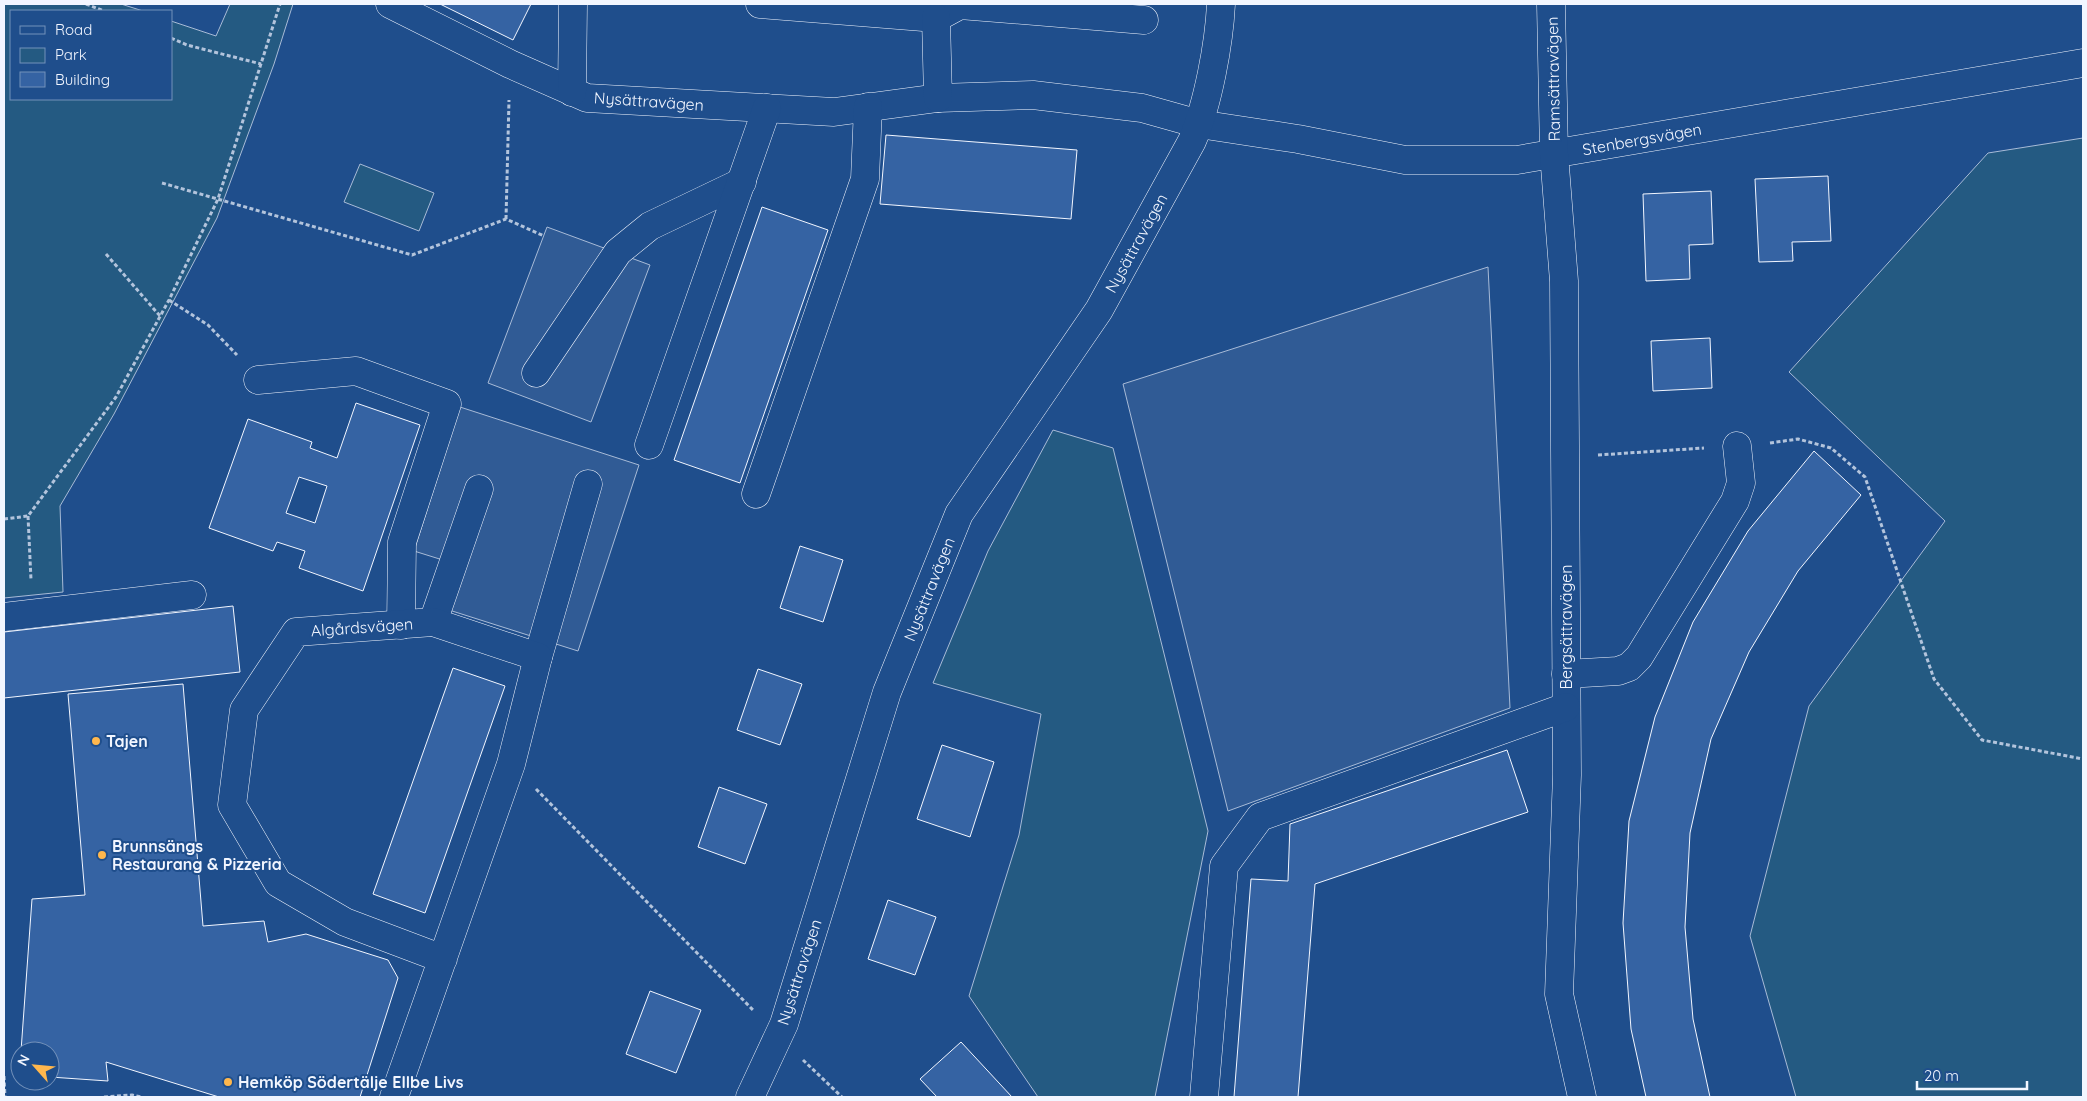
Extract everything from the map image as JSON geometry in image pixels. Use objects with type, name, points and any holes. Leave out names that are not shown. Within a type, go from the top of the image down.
[{"type":"street","name":"Nysättravägen","points":[[390,4],[510,64],[587,98],[834,112],[938,98],[1033,95],[1142,108],[1200,124]]},
{"type":"street","points":[[572,92],[574,4]]},
{"type":"street","points":[[760,4],[936,18],[960,5],[1144,20]]},
{"type":"street","name":"Nysättravägen","points":[[750,1097],[790,1005],[887,692],[959,514],[1099,310],[1192,141],[1200,124],[1220,31],[1221,4]]},
{"type":"street","name":"Ramsättravägen","points":[[1551,4],[1554,154]]},
{"type":"street","points":[[936,18],[938,98]]},
{"type":"street","name":"Stenbergsvägen","points":[[1200,124],[1298,139],[1405,160],[1517,160],[2083,63]]},
{"type":"street","points":[[756,494],[866,179],[868,107]]},
{"type":"street","points":[[650,445],[768,108]]},
{"type":"street","name":"Bergsättravägen","points":[[1554,154],[1564,281],[1567,775],[1559,994],[1582,1097]]},
{"type":"street","points":[[536,373],[618,252],[650,226],[742,182]]},
{"type":"street","points":[[258,380],[356,371],[447,404],[402,542],[401,625]]},
{"type":"street","points":[[1566,674],[1618,671],[1629,667],[1639,658],[1735,501],[1741,482],[1737,446]]},
{"type":"street","points":[[394,1097],[511,764],[538,657],[588,484]]},
{"type":"street","points":[[433,622],[479,489]]},
{"type":"street","points":[[4,617],[192,595]]},
{"type":"street","name":"Algårdsvägen","points":[[443,958],[345,922],[278,883],[232,805],[244,710],[296,632],[433,622],[538,657]]},
{"type":"street","points":[[1204,1097],[1224,866],[1260,817],[1566,707]]},
{"type":"path","points":[[86,4],[101,10]]},
{"type":"path","points":[[33,614],[28,516],[116,397],[169,300],[218,199],[280,4]]},
{"type":"path","points":[[172,38],[187,45],[261,64]]},
{"type":"path","points":[[506,219],[510,64]]},
{"type":"path","points":[[162,183],[412,255],[506,219],[544,236]]},
{"type":"path","points":[[106,254],[160,316]]},
{"type":"path","points":[[169,300],[208,325],[258,380]]},
{"type":"path","points":[[1565,458],[1737,446],[1798,439],[1831,448],[1865,477],[1934,679],[1982,740],[2083,758]]},
{"type":"path","points":[[4,519],[28,516]]},
{"type":"path","points":[[511,764],[778,1036],[842,1097]]},
{"type":"path","points":[[4,1076],[5,1097]]},
{"type":"path","points":[[104,1097],[132,1095],[141,1097]]},
{"type":"green space","points":[[4,4],[121,4],[140,10],[10,10],[10,100],[172,100],[172,21],[216,36],[230,4],[293,4],[274,64],[217,218],[114,414],[60,506],[63,592],[4,598]]},
{"type":"green space","points":[[2083,138],[2083,1097],[1796,1097],[1750,936],[1809,706],[1945,521],[1789,372],[1988,153]]},
{"type":"green space","points":[[360,164],[434,193],[419,231],[344,202]]},
{"type":"green space","points":[[1053,430],[1113,448],[1208,831],[1155,1097],[1038,1097],[969,996],[1019,835],[1041,714],[933,683],[988,551]]},
{"type":"shaded area","points":[[547,227],[650,265],[591,422],[488,383]]},
{"type":"shaded area","points":[[1488,267],[1510,708],[1228,811],[1123,384]]},
{"type":"shaded area","points":[[460,407],[639,465],[578,651],[449,610],[462,566],[414,551]]},
{"type":"building","points":[[440,4],[531,4],[513,40]]},
{"type":"building","points":[[886,135],[1077,150],[1071,219],[880,204]]},
{"type":"building","points":[[1828,176],[1831,241],[1792,242],[1793,261],[1759,262],[1755,179]]},
{"type":"building","points":[[1711,191],[1713,244],[1689,245],[1690,279],[1646,281],[1643,194]]},
{"type":"building","points":[[762,207],[828,230],[740,483],[674,460]]},
{"type":"building","points":[[1710,338],[1712,388],[1653,391],[1651,341]]},
{"type":"building","points":[[356,403],[420,425],[363,591],[299,568],[305,551],[277,542],[273,551],[209,528],[248,419],[312,442],[310,448],[337,458]],"holes":[[[299,477],[327,486],[315,523],[286,513]]]},
{"type":"building","points":[[1814,451],[1861,495],[1798,571],[1749,652],[1711,739],[1690,833],[1685,927],[1693,1019],[1710,1097],[1646,1097],[1631,1029],[1623,923],[1629,821],[1655,717],[1693,622],[1748,531]]},
{"type":"building","points":[[800,546],[843,560],[823,622],[780,608]]},
{"type":"building","points":[[233,606],[240,672],[4,698],[4,632]]},
{"type":"building","points":[[453,668],[505,686],[425,913],[373,894]]},
{"type":"building","points":[[758,669],[802,684],[780,745],[737,730]]},
{"type":"building","points":[[183,684],[203,926],[264,921],[268,942],[306,934],[388,960],[398,978],[360,1097],[219,1097],[106,1062],[108,1081],[60,1078],[60,1041],[22,1041],[32,899],[85,895],[68,694]]},
{"type":"building","points":[[942,745],[994,762],[970,837],[917,819]]},
{"type":"building","points":[[1507,750],[1528,812],[1315,884],[1298,1097],[1234,1097],[1251,879],[1288,881],[1290,824]]},
{"type":"building","points":[[719,787],[767,804],[745,864],[698,847]]},
{"type":"building","points":[[888,900],[936,917],[915,975],[868,959]]},
{"type":"building","points":[[650,991],[701,1010],[676,1073],[626,1054]]},
{"type":"building","points":[[961,1042],[1012,1097],[937,1097],[920,1079]]},
{"type":"place","name":"Tajen","points":[[96,741]]},
{"type":"place","name":"Brunnsängs Restaurang & Pizzeria","points":[[102,855]]},
{"type":"place","name":"Hemköp Södertälje Ellbe Livs","points":[[228,1082]]}]
